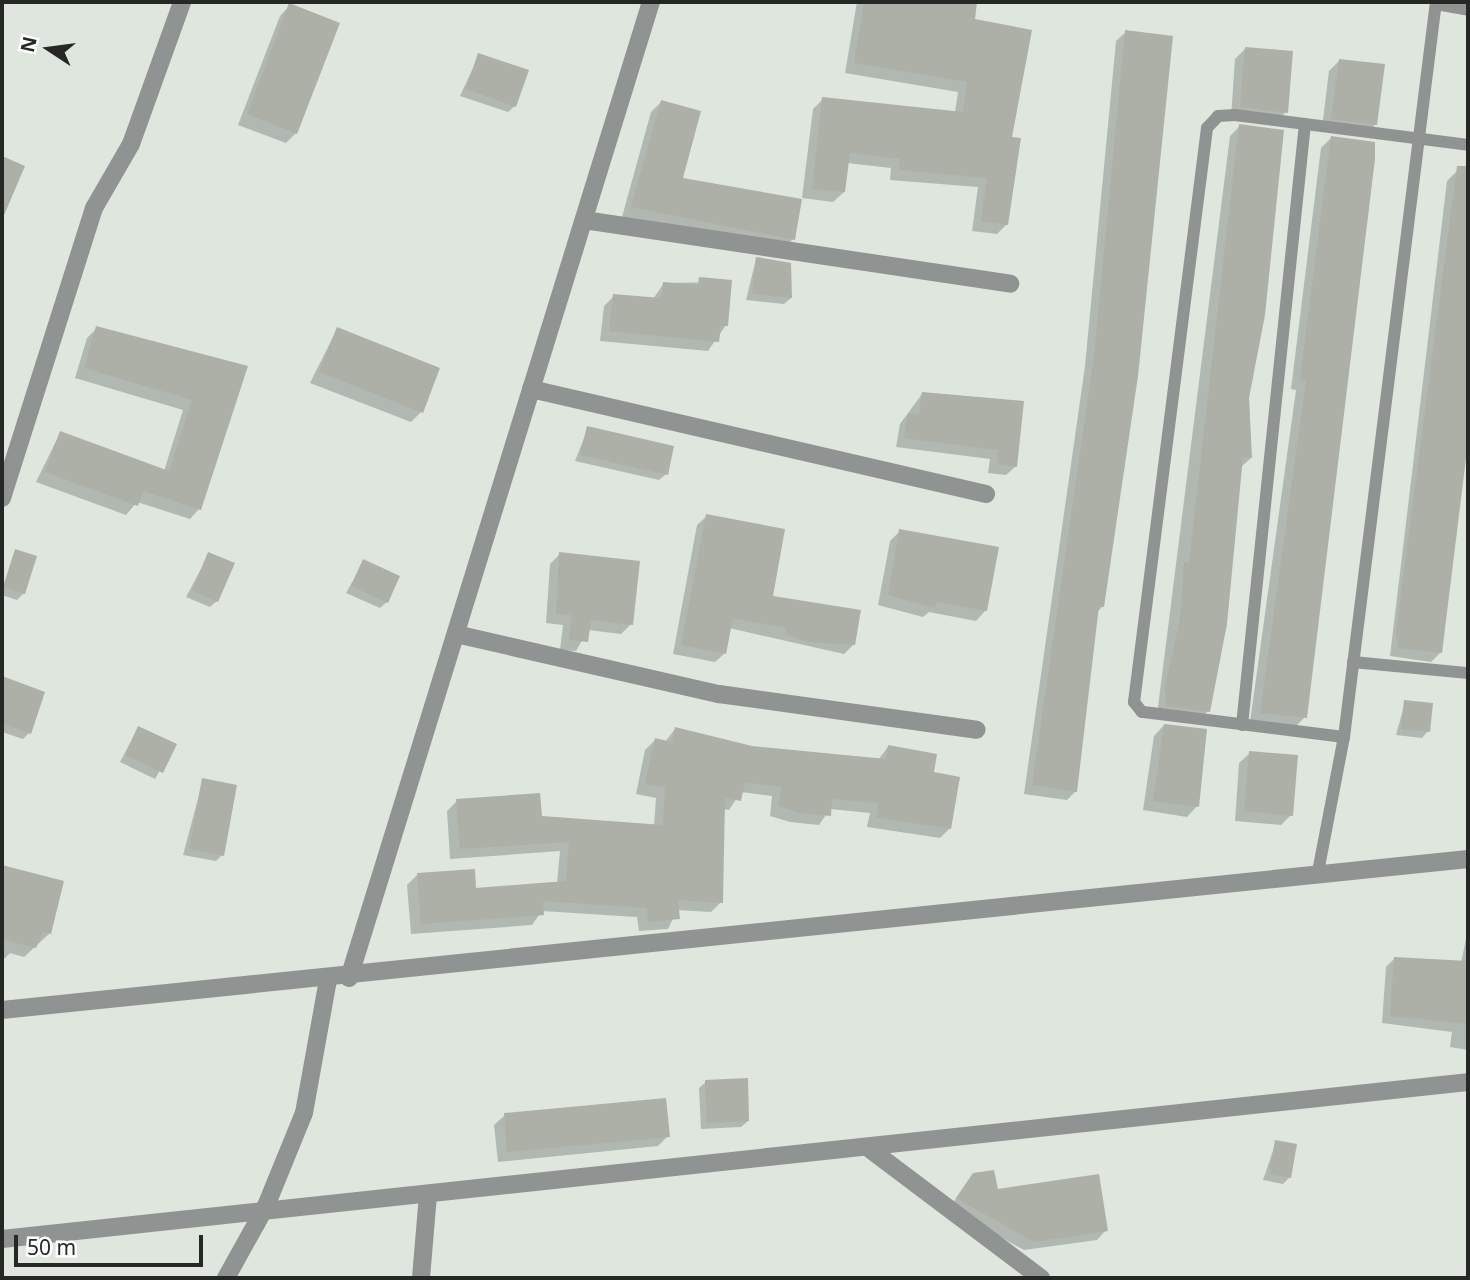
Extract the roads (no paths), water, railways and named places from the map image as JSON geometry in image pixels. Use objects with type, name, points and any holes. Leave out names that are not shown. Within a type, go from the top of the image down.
[{"type":"street","points":[[2,498],[93,208],[131,144],[182,2]]},
{"type":"street","points":[[349,978],[651,2]]},
{"type":"street","points":[[1438,2],[1468,7]]},
{"type":"street","points":[[584,220],[1010,284]]},
{"type":"street","points":[[531,389],[986,494]]},
{"type":"street","points":[[456,634],[719,694],[977,730]]},
{"type":"street","points":[[2,1010],[349,978],[667,939],[1317,877],[1468,859]]},
{"type":"street","points":[[226,1278],[266,1206],[304,1113],[328,980]]},
{"type":"street","points":[[2,1238],[266,1206],[428,1194],[871,1150],[1468,1082]]},
{"type":"street","points":[[871,1150],[1041,1278]]},
{"type":"street","points":[[421,1278],[428,1194]]},
{"type":"lane","points":[[1317,877],[1344,737],[1438,2]]},
{"type":"lane","points":[[1344,737],[1142,712],[1134,693],[1207,128],[1218,116],[1468,145]]},
{"type":"lane","points":[[1242,725],[1305,124]]},
{"type":"lane","points":[[1353,662],[1468,673]]}]
